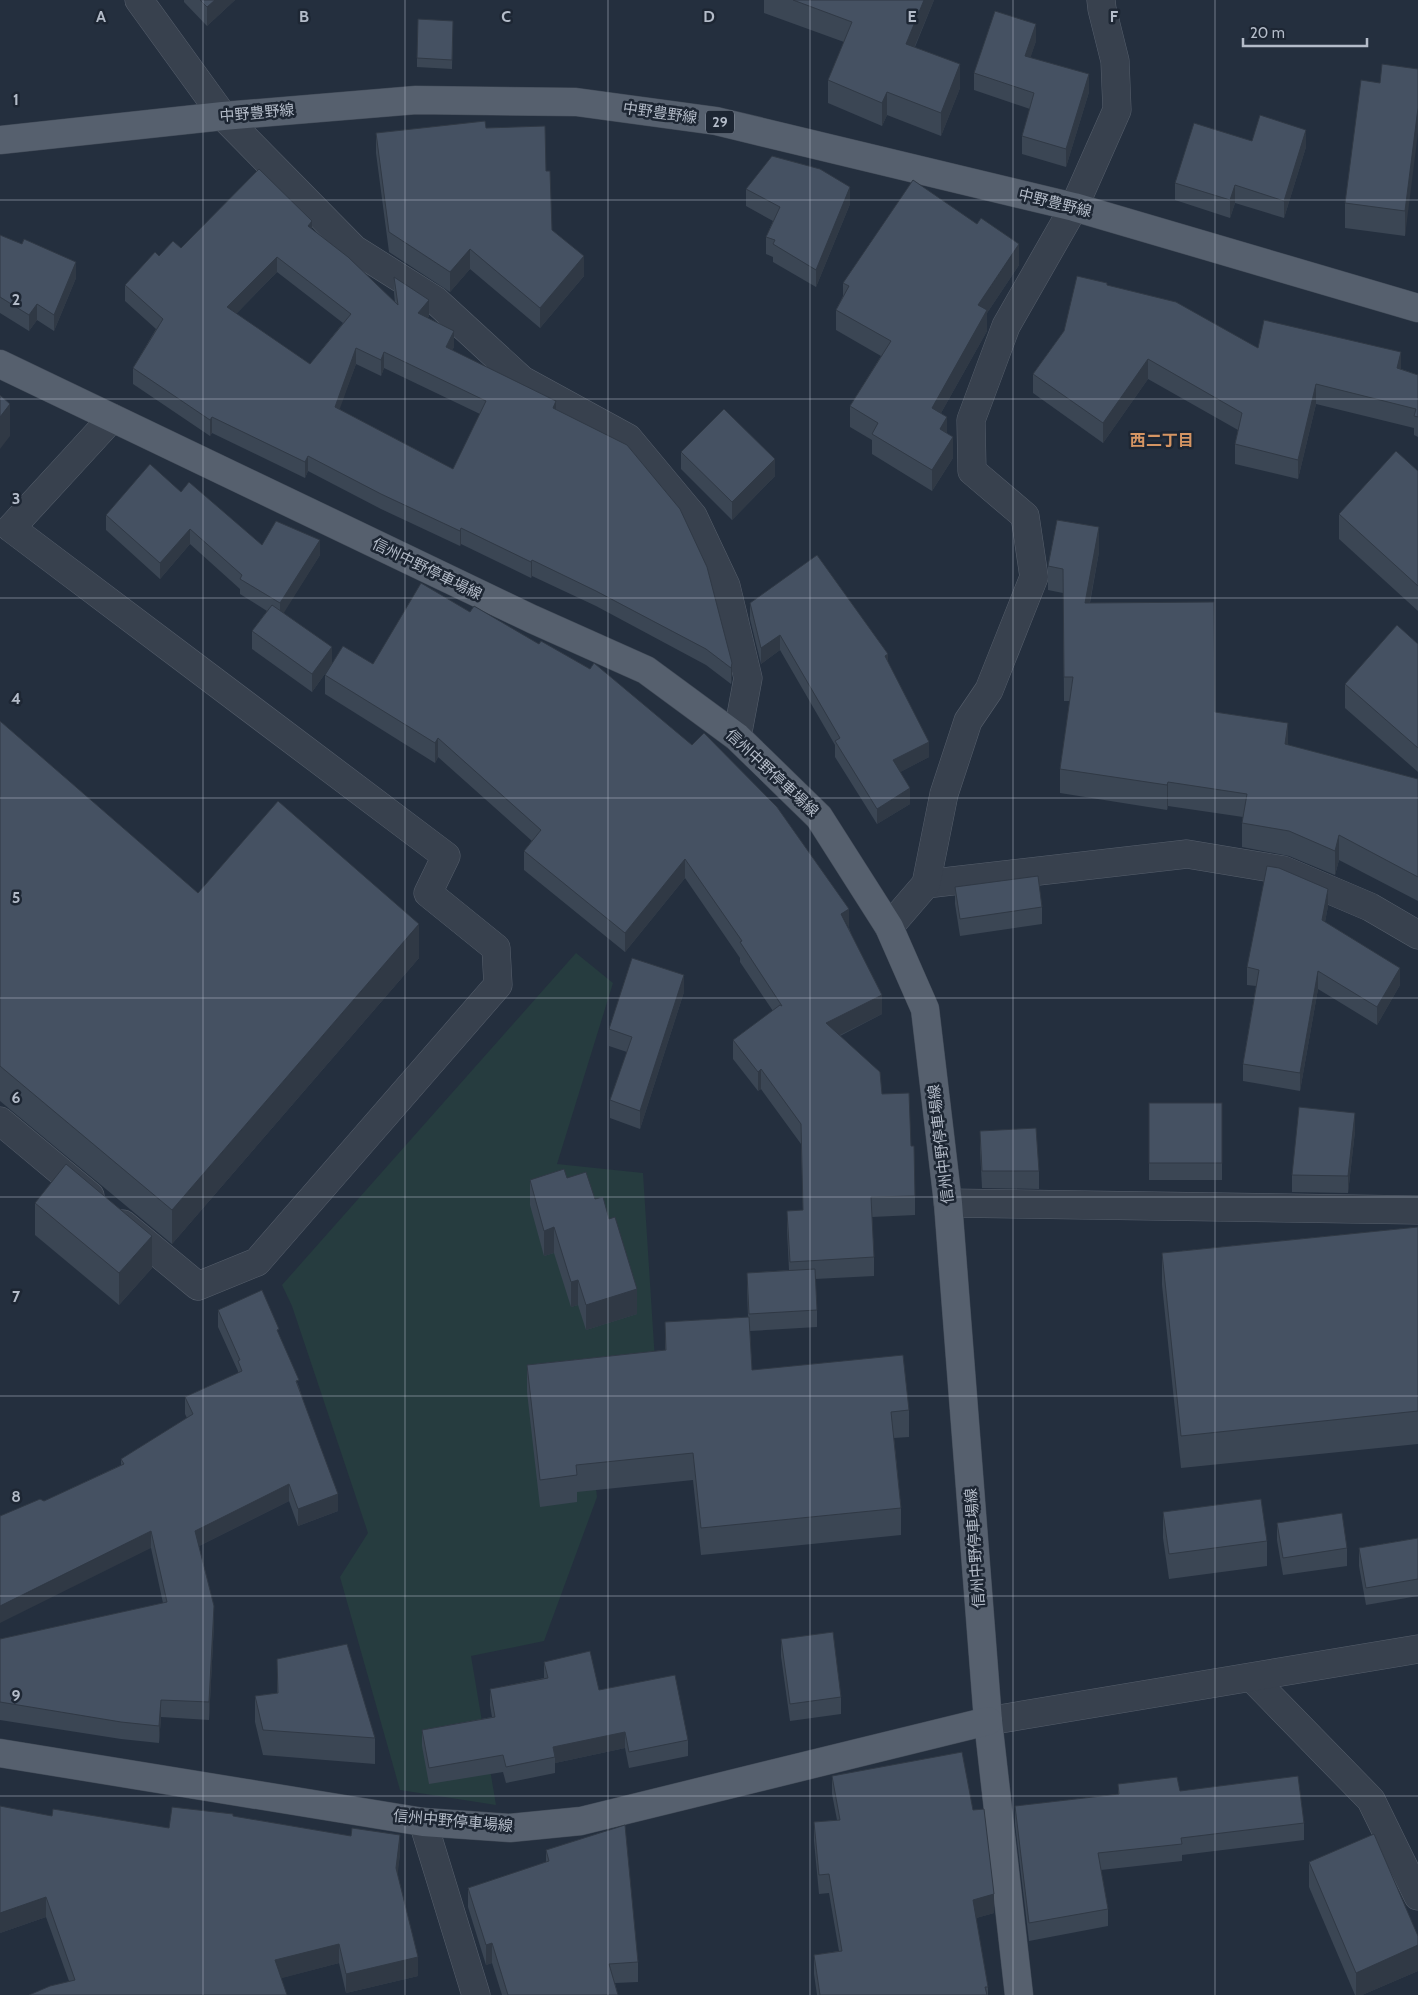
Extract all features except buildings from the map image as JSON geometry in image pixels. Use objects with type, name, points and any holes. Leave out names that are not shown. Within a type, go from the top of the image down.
[{"type":"main road","name":"中野豊野線","points":[[0,140],[222,116],[416,100],[576,102],[716,121],[1074,207],[1418,308]]},
{"type":"main road","name":"信州中野停車場線","points":[[0,364],[532,620],[646,670],[736,737],[819,817],[889,927],[925,1009],[948,1203],[988,1721],[1018,1995]]},
{"type":"main road","name":"信州中野停車場線","points":[[0,1753],[423,1822],[510,1828],[581,1821],[988,1721]]},
{"type":"street","points":[[139,0],[222,116],[354,249],[434,300],[522,380],[628,438],[694,516],[726,586],[748,678],[736,737]]},
{"type":"street","points":[[889,927],[926,884],[944,794],[968,721],[989,690],[1034,576],[1025,516],[972,472],[971,420],[1006,326],[1074,207],[1117,110],[1115,61],[1101,0]]},
{"type":"street","points":[[0,1121],[198,1286],[257,1262],[498,985],[496,948],[428,893],[446,856],[11,528],[112,418]]},
{"type":"street","points":[[926,884],[1187,854],[1283,870],[1370,907],[1418,935]]},
{"type":"street","points":[[948,1203],[1418,1210]]},
{"type":"street","points":[[988,1721],[1418,1649]]},
{"type":"street","points":[[1252,1678],[1371,1800],[1418,1896]]},
{"type":"street","points":[[423,1822],[476,1995]]},
{"type":"green space","points":[[576,953],[613,983],[557,1164],[643,1173],[655,1361],[582,1370],[597,1497],[544,1641],[471,1656],[496,1805],[400,1790],[340,1577],[368,1533],[292,1306],[282,1285]]},
{"type":"district","name":"西二丁目","points":[[1162,440]]}]
